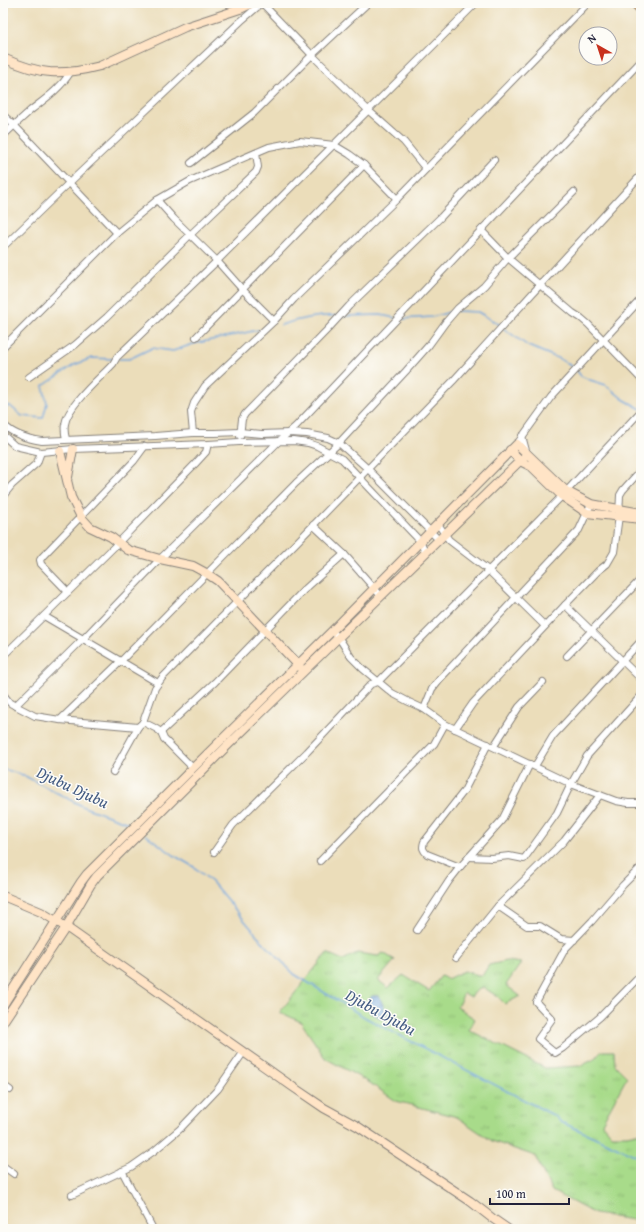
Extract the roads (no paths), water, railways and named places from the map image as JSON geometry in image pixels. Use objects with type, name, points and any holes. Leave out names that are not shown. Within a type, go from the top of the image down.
[{"type":"highway","points":[[636,3],[641,8]]},
{"type":"street","points":[[3,58],[20,66],[41,71],[70,73],[100,66],[185,27],[252,3]]},
{"type":"street","points":[[3,247],[69,183],[262,3],[369,111],[404,142],[426,169]]},
{"type":"street","points":[[191,163],[254,113],[312,55],[368,3]]},
{"type":"street","points":[[66,439],[65,424],[68,415],[78,400],[116,359],[369,111],[476,3]]},
{"type":"street","points":[[193,433],[191,412],[205,386],[274,321],[294,299],[397,199],[588,3]]},
{"type":"street","points":[[15,706],[83,639],[160,559],[279,441],[289,433],[641,61]]},
{"type":"street","points":[[3,136],[62,84],[70,73]]},
{"type":"street","points":[[3,115],[117,233]]},
{"type":"street","points":[[5,344],[117,233],[157,200],[190,181],[269,147],[300,141],[334,145],[364,165],[397,199]]},
{"type":"street","points":[[29,377],[74,345],[107,317],[256,172],[258,167],[256,153]]},
{"type":"street","points":[[239,442],[242,419],[245,414],[328,330],[349,306],[441,217],[494,160]]},
{"type":"street","points":[[196,337],[364,165]]},
{"type":"street","points":[[113,772],[140,725],[158,683],[453,381],[641,176]]},
{"type":"street","points":[[60,720],[120,662],[296,483],[338,443],[406,371],[456,311],[484,286],[508,258],[574,192]]},
{"type":"street","points":[[157,200],[274,321]]},
{"type":"street","points":[[481,230],[508,258],[573,313],[581,318],[641,379]]},
{"type":"street","points":[[3,1005],[87,874],[421,542],[514,447],[548,400],[641,299]]},
{"type":"street","points":[[214,852],[233,825],[307,752],[371,684],[378,682],[564,494],[641,411]]},
{"type":"street","points":[[3,424],[18,435],[32,440],[42,441],[240,432],[262,434],[289,433],[328,438],[338,443],[368,469],[431,531],[449,540],[488,570],[545,626]]},
{"type":"street","points":[[3,435],[15,446],[41,452],[73,449],[239,442],[294,441],[308,443],[317,446],[342,460],[421,542],[425,552]]},
{"type":"street","points":[[522,436],[527,454]]},
{"type":"street","points":[[3,656],[118,543],[206,452],[208,444]]},
{"type":"street","points":[[68,592],[41,564],[40,560],[134,461],[145,446]]},
{"type":"street","points":[[514,447],[527,454],[564,494],[641,519]]},
{"type":"street","points":[[514,447],[520,461],[532,467],[587,513],[641,513]]},
{"type":"street","points":[[67,479],[73,449]]},
{"type":"street","points":[[60,451],[71,497],[81,517],[90,527],[111,537],[128,550],[193,566],[218,581],[304,671]]},
{"type":"street","points":[[3,496],[12,485],[37,463],[41,452]]},
{"type":"street","points":[[3,1022],[66,927],[97,876],[425,552],[527,454]]},
{"type":"street","points":[[455,729],[472,703],[598,571],[607,564],[614,552],[620,495],[641,470]]},
{"type":"street","points":[[424,709],[432,689],[439,680],[579,530],[591,504]]},
{"type":"street","points":[[438,524],[442,537]]},
{"type":"street","points":[[313,525],[344,554],[381,596]]},
{"type":"street","points":[[161,732],[215,682],[304,590],[344,554]]},
{"type":"street","points":[[567,656],[641,580]]},
{"type":"street","points":[[565,605],[641,679]]},
{"type":"street","points":[[44,616],[158,683]]},
{"type":"street","points":[[332,631],[339,638],[351,657],[392,694],[424,709],[445,724],[571,784],[616,801],[628,803],[641,802]]},
{"type":"street","points":[[417,930],[460,867],[502,820],[533,765],[553,736],[641,641]]},
{"type":"street","points":[[460,867],[427,854],[422,847],[424,842],[464,791],[491,745],[519,707],[543,682]]},
{"type":"street","points":[[469,857],[492,858],[509,856],[524,859],[558,813],[571,784],[592,749],[641,696]]},
{"type":"street","points":[[4,698],[15,706],[35,716],[60,720],[140,725],[155,728],[161,732],[164,739],[193,768]]},
{"type":"street","points":[[320,861],[403,778],[434,744],[445,724]]},
{"type":"street","points":[[456,958],[498,906],[564,840],[600,795]]},
{"type":"street","points":[[138,823],[145,830]]},
{"type":"street","points":[[641,867],[565,949],[536,1002],[552,1019],[538,1039],[555,1053],[600,1017],[641,976]]},
{"type":"street","points":[[3,896],[35,909],[66,927],[320,1105],[357,1126],[464,1197],[508,1229]]},
{"type":"street","points":[[498,906],[527,926],[540,926],[561,939],[574,940]]},
{"type":"street","points":[[72,1195],[131,1167],[154,1151],[180,1129],[218,1089],[243,1052]]},
{"type":"street","points":[[3,1085],[10,1090]]},
{"type":"street","points":[[3,1166],[14,1174]]},
{"type":"street","points":[[122,1171],[153,1229]]},
{"type":"water","points":[[372,996],[379,996],[388,1016],[381,1019],[370,1013],[368,1004]]},
{"type":"waterway","points":[[401,319],[432,317],[454,311]]},
{"type":"waterway","points":[[457,311],[478,312],[500,325]]},
{"type":"waterway","points":[[343,316],[381,315],[395,318]]},
{"type":"waterway","points":[[281,325],[309,318],[338,316]]},
{"type":"waterway","points":[[503,328],[528,346],[560,359],[574,368]]},
{"type":"waterway","points":[[119,359],[129,359],[152,348],[173,351],[193,344],[258,330]]},
{"type":"waterway","points":[[3,411],[9,405],[22,416],[43,418],[47,403],[43,386],[74,365],[92,358],[113,359]]},
{"type":"waterway","points":[[577,371],[581,376],[606,385],[623,399],[641,409]]},
{"type":"waterway","name":"Djubu Djubu","points":[[3,769],[23,775],[84,807],[131,824]]},
{"type":"waterway","name":"Djubu Djubu","points":[[146,835],[175,856],[194,867],[212,882],[261,940],[294,974],[366,1018],[555,1116],[561,1122],[641,1158]]}]
